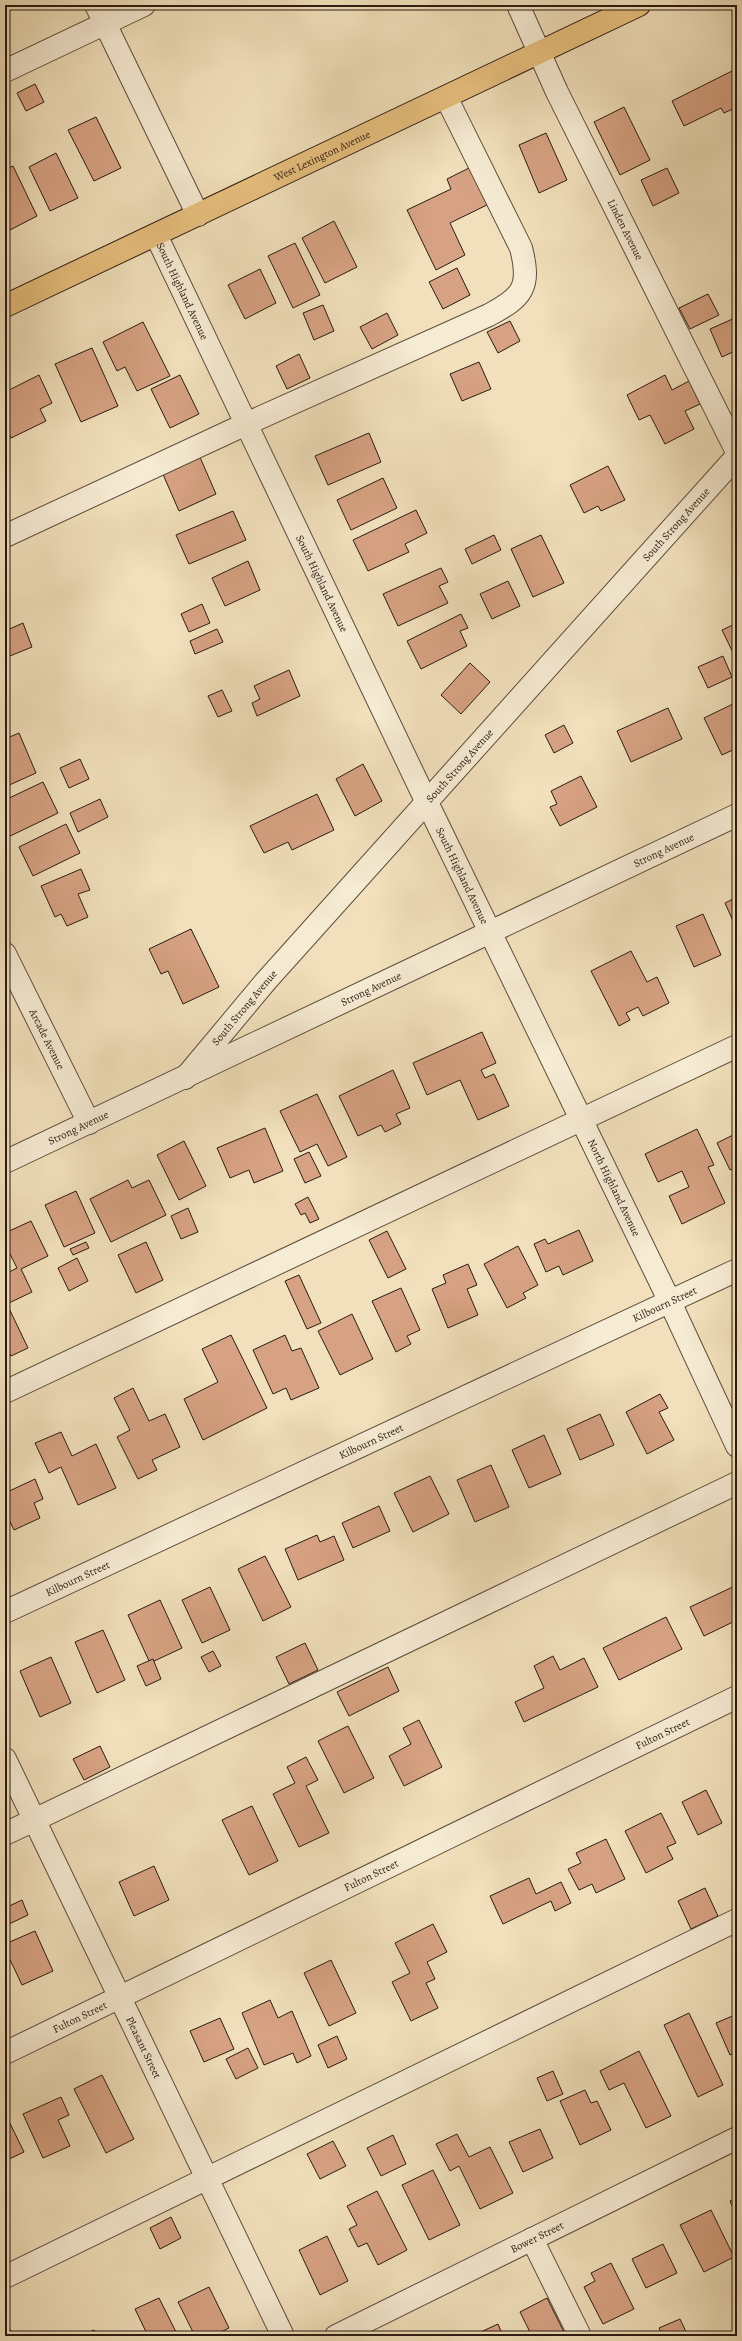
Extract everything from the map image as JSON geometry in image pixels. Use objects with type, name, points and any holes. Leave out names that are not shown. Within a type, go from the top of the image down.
[{"type":"main road","name":"West Lexington Avenue","points":[[5,306],[639,5]]},
{"type":"street","points":[[5,71],[101,14],[144,5]]},
{"type":"street","name":"Linden Avenue","points":[[518,5],[540,52],[556,92],[737,452]]},
{"type":"street","points":[[101,14],[198,215]]},
{"type":"street","points":[[5,536],[246,424],[489,315],[512,302],[524,285],[526,267],[521,248],[446,97]]},
{"type":"street","name":"South Highland Avenue","points":[[156,235],[490,931]]},
{"type":"street","name":"South Strong Avenue","points":[[185,1078],[266,981],[737,456]]},
{"type":"street","name":"Strong Avenue","points":[[5,1162],[737,815]]},
{"type":"street","name":"North Highland Avenue","points":[[490,931],[670,1302],[737,1446]]},
{"type":"street","name":"Arcade Avenue","points":[[5,954],[89,1123]]},
{"type":"street","points":[[5,1392],[737,1046]]},
{"type":"street","name":"Kilbourn Street","points":[[5,1612],[737,1270]]},
{"type":"street","points":[[5,1834],[737,1483]]},
{"type":"street","name":"Fulton Street","points":[[5,2053],[737,1697]]},
{"type":"street","name":"Pleasant Street","points":[[5,1760],[283,2336]]},
{"type":"street","points":[[5,2277],[737,1920]]},
{"type":"street","name":"Bower Street","points":[[336,2336],[737,2138]]},
{"type":"street","points":[[532,2239],[580,2336]]},
{"type":"building","points":[[736,69],[737,107],[724,113],[721,108],[684,126],[672,101]]},
{"type":"building","points":[[35,84],[44,102],[26,111],[17,93]]},
{"type":"building","points":[[624,107],[650,160],[620,175],[594,122]]},
{"type":"building","points":[[96,117],[121,168],[94,181],[68,130]]},
{"type":"building","points":[[546,133],[567,180],[539,193],[519,145]]},
{"type":"building","points":[[56,153],[78,198],[50,211],[29,167]]},
{"type":"building","points":[[475,165],[493,202],[450,223],[465,255],[436,270],[407,210],[451,189],[447,179]]},
{"type":"building","points":[[13,166],[37,216],[10,230],[5,220],[5,170]]},
{"type":"building","points":[[667,168],[679,193],[653,206],[641,180]]},
{"type":"building","points":[[334,221],[357,267],[325,283],[302,238]]},
{"type":"building","points":[[295,243],[320,295],[293,308],[268,256]]},
{"type":"building","points":[[457,268],[470,295],[443,309],[429,282]]},
{"type":"building","points":[[260,269],[276,303],[245,319],[228,285]]},
{"type":"building","points":[[708,294],[719,315],[690,329],[679,308]]},
{"type":"building","points":[[323,305],[334,331],[314,340],[303,313]]},
{"type":"building","points":[[387,313],[398,335],[372,349],[360,327]]},
{"type":"building","points":[[737,317],[737,350],[722,357],[710,329]]},
{"type":"building","points":[[510,321],[520,341],[498,353],[487,332]]},
{"type":"building","points":[[143,322],[170,376],[137,391],[125,367],[117,371],[103,342]]},
{"type":"building","points":[[92,348],[118,406],[81,422],[55,364]]},
{"type":"building","points":[[299,354],[310,378],[287,389],[276,366]]},
{"type":"building","points":[[479,362],[491,389],[462,401],[450,374]]},
{"type":"building","points":[[39,375],[52,403],[40,409],[46,421],[11,438],[5,425],[5,392]]},
{"type":"building","points":[[180,375],[199,414],[170,428],[151,389]]},
{"type":"building","points":[[665,375],[672,390],[689,381],[700,404],[685,411],[694,429],[665,444],[650,415],[639,420],[627,395]]},
{"type":"building","points":[[369,433],[381,462],[328,485],[315,456]]},
{"type":"building","points":[[199,455],[216,494],[179,511],[162,472]]},
{"type":"building","points":[[608,466],[625,500],[601,511],[598,506],[584,513],[570,485]]},
{"type":"building","points":[[383,478],[397,508],[351,530],[337,500]]},
{"type":"building","points":[[416,510],[427,533],[405,544],[409,552],[368,571],[353,540]]},
{"type":"building","points":[[233,511],[246,540],[189,564],[176,535]]},
{"type":"building","points":[[494,535],[501,550],[472,564],[465,549]]},
{"type":"building","points":[[541,535],[564,583],[533,597],[511,549]]},
{"type":"building","points":[[248,561],[260,590],[225,606],[212,578]]},
{"type":"building","points":[[441,568],[448,582],[439,586],[448,603],[398,626],[383,594]]},
{"type":"building","points":[[508,581],[520,606],[492,619],[480,594]]},
{"type":"building","points":[[202,604],[210,623],[189,632],[181,614]]},
{"type":"building","points":[[461,614],[468,628],[460,631],[467,646],[421,669],[407,641]]},
{"type":"building","points":[[23,623],[32,647],[5,658],[5,631]]},
{"type":"building","points":[[737,623],[737,661],[722,630]]},
{"type":"building","points":[[217,629],[223,642],[195,654],[190,641]]},
{"type":"building","points":[[723,656],[732,677],[708,688],[698,667]]},
{"type":"building","points":[[470,663],[490,682],[461,714],[441,695]]},
{"type":"building","points":[[289,670],[300,696],[257,716],[252,703],[260,699],[254,686]]},
{"type":"building","points":[[222,690],[232,711],[218,717],[208,696]]},
{"type":"building","points":[[733,704],[737,712],[737,748],[722,755],[704,718]]},
{"type":"building","points":[[668,708],[682,739],[631,762],[617,731]]},
{"type":"building","points":[[564,725],[573,743],[554,753],[545,735]]},
{"type":"building","points":[[19,733],[36,773],[5,787],[5,739]]},
{"type":"building","points":[[80,759],[89,779],[69,788],[60,768]]},
{"type":"building","points":[[363,764],[382,801],[355,816],[336,779]]},
{"type":"building","points":[[581,776],[597,807],[560,826],[550,807],[557,804],[551,791]]},
{"type":"building","points":[[43,782],[58,813],[6,838],[5,800]]},
{"type":"building","points":[[317,794],[334,830],[292,850],[288,842],[264,853],[250,826]]},
{"type":"building","points":[[100,799],[108,817],[78,832],[70,813]]},
{"type":"building","points":[[66,824],[80,853],[33,876],[19,847]]},
{"type":"building","points":[[81,869],[90,890],[78,894],[88,917],[67,926],[61,914],[55,917],[41,886]]},
{"type":"building","points":[[737,897],[737,930],[725,903]]},
{"type":"building","points":[[703,914],[721,955],[694,967],[676,926]]},
{"type":"building","points":[[191,929],[219,987],[183,1004],[168,971],[161,974],[149,949]]},
{"type":"building","points":[[631,951],[647,982],[657,977],[669,1003],[643,1016],[638,1007],[626,1013],[630,1020],[619,1026],[591,971]]},
{"type":"building","points":[[482,1032],[496,1063],[481,1070],[485,1078],[494,1074],[509,1106],[478,1120],[460,1080],[427,1095],[413,1063]]},
{"type":"building","points":[[393,1070],[410,1108],[396,1114],[401,1124],[385,1132],[381,1125],[358,1136],[339,1096]]},
{"type":"building","points":[[317,1094],[347,1157],[328,1166],[317,1144],[300,1152],[280,1111]]},
{"type":"building","points":[[265,1128],[283,1171],[254,1183],[249,1170],[230,1178],[217,1148]]},
{"type":"building","points":[[697,1129],[714,1165],[708,1167],[725,1203],[682,1224],[669,1196],[689,1187],[682,1171],[658,1182],[645,1154]]},
{"type":"building","points":[[737,1133],[737,1167],[730,1170],[717,1143]]},
{"type":"building","points":[[184,1141],[206,1186],[179,1200],[157,1155]]},
{"type":"building","points":[[309,1152],[321,1176],[305,1183],[294,1159]]},
{"type":"building","points":[[128,1180],[132,1188],[149,1180],[166,1215],[111,1242],[90,1199]]},
{"type":"building","points":[[76,1191],[95,1233],[64,1247],[45,1205]]},
{"type":"building","points":[[308,1197],[319,1219],[310,1223],[305,1213],[301,1215],[295,1204]]},
{"type":"building","points":[[188,1208],[198,1232],[181,1239],[171,1216]]},
{"type":"building","points":[[31,1221],[48,1256],[21,1269],[32,1292],[9,1303],[5,1294],[5,1274],[17,1268],[5,1244],[5,1233]]},
{"type":"building","points":[[579,1230],[593,1261],[563,1275],[559,1266],[546,1272],[534,1244],[545,1239],[548,1244]]},
{"type":"building","points":[[387,1231],[406,1269],[388,1278],[369,1240]]},
{"type":"building","points":[[86,1242],[89,1248],[73,1255],[70,1249]]},
{"type":"building","points":[[146,1242],[163,1280],[136,1293],[118,1255]]},
{"type":"building","points":[[518,1246],[538,1285],[523,1293],[526,1298],[507,1308],[484,1264]]},
{"type":"building","points":[[77,1258],[88,1281],[69,1291],[58,1268]]},
{"type":"building","points":[[468,1264],[477,1285],[467,1289],[478,1315],[448,1328],[432,1289],[446,1283],[443,1275]]},
{"type":"building","points":[[299,1275],[321,1323],[307,1329],[285,1281]]},
{"type":"building","points":[[401,1288],[420,1330],[407,1336],[411,1344],[396,1352],[372,1301]]},
{"type":"building","points":[[5,1300],[28,1348],[11,1356],[5,1344]]},
{"type":"building","points":[[352,1314],[373,1359],[340,1375],[318,1331]]},
{"type":"building","points":[[231,1335],[267,1408],[203,1440],[184,1399],[218,1382],[202,1349]]},
{"type":"building","points":[[285,1335],[292,1351],[301,1348],[319,1388],[291,1400],[286,1388],[273,1394],[253,1350]]},
{"type":"building","points":[[133,1388],[149,1421],[165,1414],[180,1447],[152,1460],[157,1470],[138,1479],[117,1437],[130,1430],[114,1398]]},
{"type":"building","points":[[660,1394],[668,1408],[659,1412],[674,1440],[647,1454],[626,1412]]},
{"type":"building","points":[[600,1414],[614,1445],[580,1460],[567,1429]]},
{"type":"building","points":[[61,1432],[72,1456],[96,1444],[116,1488],[78,1505],[61,1467],[49,1473],[35,1443]]},
{"type":"building","points":[[544,1435],[561,1474],[529,1488],[512,1450]]},
{"type":"building","points":[[491,1465],[509,1507],[475,1522],[457,1480]]},
{"type":"building","points":[[430,1476],[449,1514],[413,1532],[394,1493]]},
{"type":"building","points":[[35,1479],[43,1499],[34,1503],[40,1518],[14,1530],[5,1511],[5,1493]]},
{"type":"building","points":[[379,1506],[390,1531],[353,1548],[342,1523]]},
{"type":"building","points":[[317,1535],[320,1542],[334,1536],[344,1560],[298,1580],[285,1549]]},
{"type":"building","points":[[265,1556],[291,1607],[263,1621],[238,1569]]},
{"type":"building","points":[[737,1585],[737,1620],[704,1636],[690,1607]]},
{"type":"building","points":[[210,1587],[230,1630],[202,1643],[182,1600]]},
{"type":"building","points":[[160,1600],[182,1648],[150,1663],[128,1615]]},
{"type":"building","points":[[666,1617],[682,1649],[619,1680],[603,1648]]},
{"type":"building","points":[[103,1630],[125,1680],[97,1693],[75,1642]]},
{"type":"building","points":[[305,1643],[318,1670],[289,1684],[276,1657]]},
{"type":"building","points":[[213,1651],[221,1666],[209,1672],[201,1657]]},
{"type":"building","points":[[553,1656],[560,1670],[584,1658],[598,1687],[524,1722],[515,1702],[544,1688],[534,1666]]},
{"type":"building","points":[[51,1657],[71,1703],[40,1717],[20,1671]]},
{"type":"building","points":[[153,1659],[161,1679],[146,1686],[137,1666]]},
{"type":"building","points":[[388,1667],[399,1691],[349,1716],[337,1692]]},
{"type":"building","points":[[419,1720],[442,1767],[404,1786],[389,1756],[411,1744],[403,1728]]},
{"type":"building","points":[[348,1726],[374,1778],[344,1793],[318,1741]]},
{"type":"building","points":[[100,1746],[110,1767],[84,1780],[73,1759]]},
{"type":"building","points":[[306,1757],[318,1780],[306,1786],[329,1833],[299,1847],[273,1794],[295,1783],[287,1767]]},
{"type":"building","points":[[706,1790],[722,1823],[698,1835],[682,1802]]},
{"type":"building","points":[[252,1806],[278,1861],[249,1875],[222,1820]]},
{"type":"building","points":[[661,1813],[676,1843],[667,1847],[673,1859],[646,1873],[625,1831]]},
{"type":"building","points":[[606,1839],[625,1879],[596,1893],[592,1884],[579,1890],[568,1869],[581,1863],[576,1853]]},
{"type":"building","points":[[154,1866],[169,1900],[134,1916],[119,1882]]},
{"type":"building","points":[[529,1878],[536,1894],[561,1882],[571,1903],[555,1911],[551,1901],[503,1924],[490,1896]]},
{"type":"building","points":[[705,1888],[718,1916],[691,1929],[678,1901]]},
{"type":"building","points":[[22,1900],[28,1915],[7,1925],[5,1908]]},
{"type":"building","points":[[433,1924],[447,1952],[427,1962],[435,1979],[426,1983],[438,2008],[411,2021],[392,1982],[410,1973],[395,1943]]},
{"type":"building","points":[[35,1931],[53,1971],[22,1985],[5,1949],[5,1944]]},
{"type":"building","points":[[331,1960],[356,2013],[329,2026],[304,1973]]},
{"type":"building","points":[[270,2000],[278,2018],[292,2011],[311,2056],[297,2063],[293,2053],[264,2065],[242,2013]]},
{"type":"building","points":[[689,2013],[723,2085],[698,2097],[664,2025]]},
{"type":"building","points":[[737,2014],[737,2052],[730,2055],[716,2023]]},
{"type":"building","points":[[220,2018],[234,2049],[204,2062],[190,2031]]},
{"type":"building","points":[[337,2036],[347,2059],[328,2068],[318,2045]]},
{"type":"building","points":[[248,2048],[258,2068],[236,2079],[226,2059]]},
{"type":"building","points":[[639,2051],[671,2116],[646,2128],[624,2083],[609,2090],[600,2071]]},
{"type":"building","points":[[553,2071],[563,2094],[547,2101],[537,2078]]},
{"type":"building","points":[[102,2075],[134,2139],[106,2153],[74,2089]]},
{"type":"building","points":[[585,2090],[591,2103],[597,2101],[611,2130],[580,2145],[560,2101]]},
{"type":"building","points":[[61,2097],[69,2115],[58,2120],[70,2146],[43,2158],[23,2114]]},
{"type":"building","points":[[5,2113],[24,2152],[5,2161]]},
{"type":"building","points":[[540,2129],[553,2158],[523,2172],[509,2142]]},
{"type":"building","points":[[457,2134],[469,2157],[490,2147],[513,2193],[480,2209],[459,2166],[450,2171],[436,2144]]},
{"type":"building","points":[[393,2135],[406,2164],[381,2176],[367,2148]]},
{"type":"building","points":[[333,2141],[346,2166],[320,2179],[307,2154]]},
{"type":"building","points":[[433,2170],[460,2225],[429,2240],[402,2185]]},
{"type":"building","points":[[377,2191],[407,2250],[378,2265],[367,2243],[358,2247],[349,2229],[357,2225],[347,2206]]},
{"type":"building","points":[[737,2198],[737,2217],[730,2201]]},
{"type":"building","points":[[711,2210],[734,2257],[704,2272],[680,2225]]},
{"type":"building","points":[[171,2217],[181,2238],[160,2249],[150,2228]]},
{"type":"building","points":[[327,2236],[348,2281],[320,2295],[299,2250]]},
{"type":"building","points":[[663,2244],[677,2273],[646,2288],[632,2259]]},
{"type":"building","points":[[611,2263],[634,2309],[603,2324],[584,2287],[595,2281],[591,2273]]},
{"type":"building","points":[[209,2287],[229,2328],[213,2336],[195,2336],[178,2302]]},
{"type":"building","points":[[159,2298],[178,2336],[148,2336],[135,2309]]},
{"type":"building","points":[[547,2298],[566,2336],[532,2336],[520,2312]]},
{"type":"building","points":[[5,2319],[13,2336],[5,2336]]},
{"type":"building","points":[[680,2319],[688,2336],[663,2336],[659,2328]]},
{"type":"building","points":[[498,2324],[503,2336],[472,2336]]},
{"type":"building","points":[[94,2330],[97,2336],[81,2336]]}]
